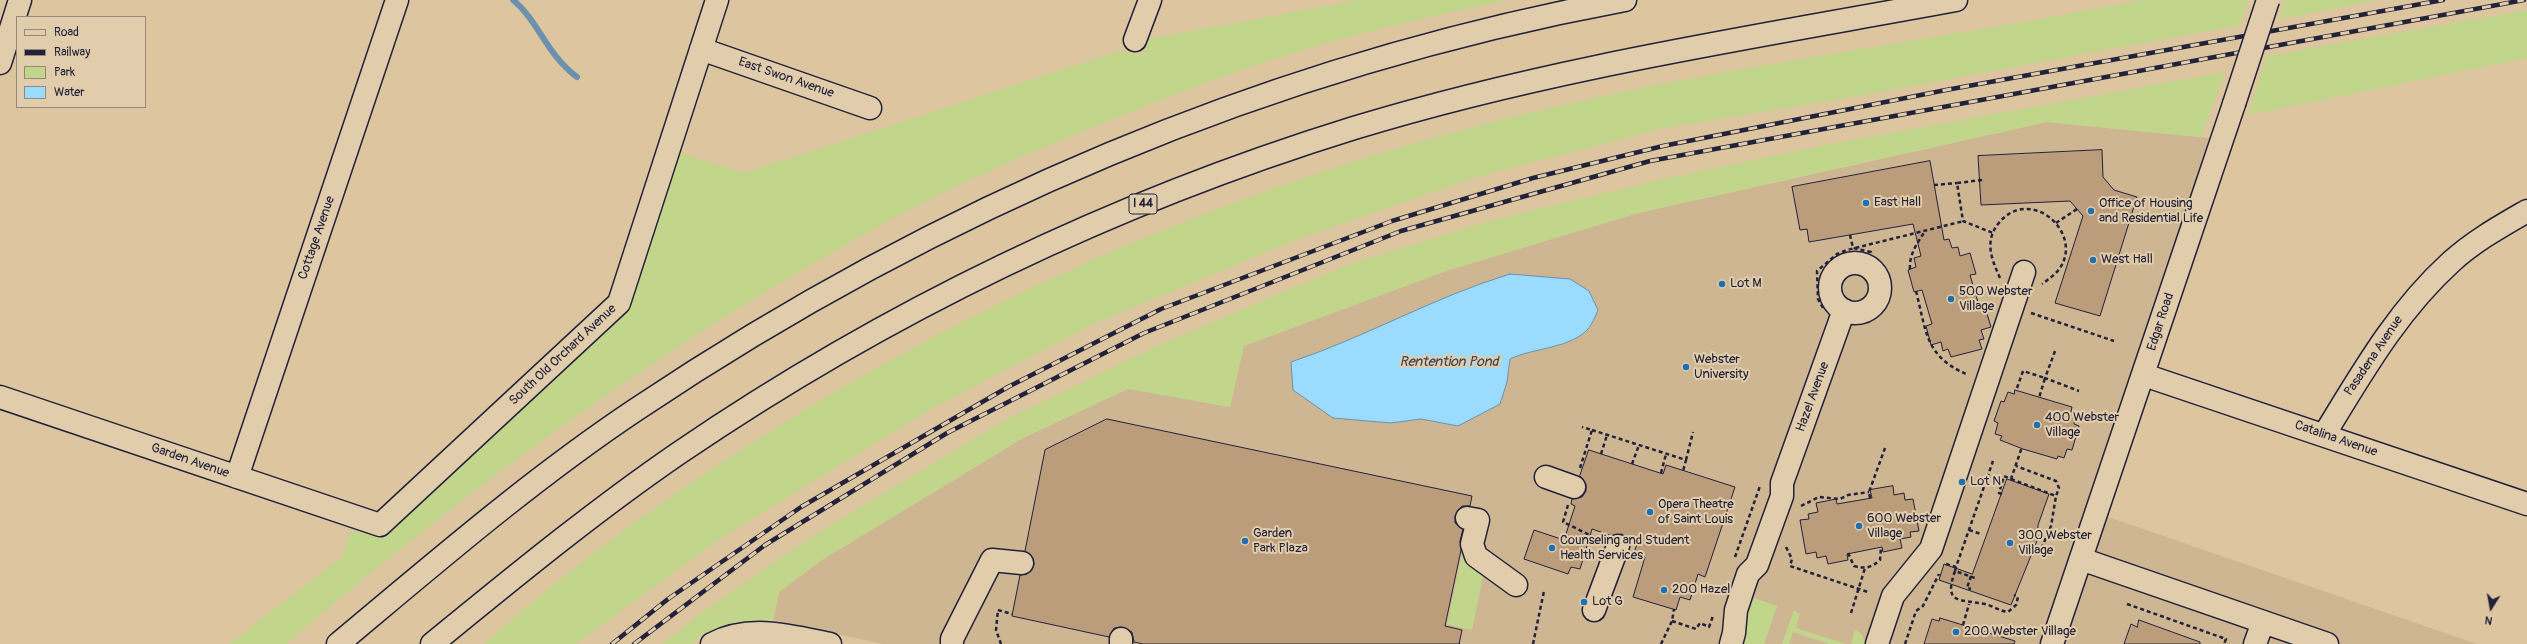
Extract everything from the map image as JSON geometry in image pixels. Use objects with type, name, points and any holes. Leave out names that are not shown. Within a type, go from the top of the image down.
[{"type":"main road","points":[[0,63],[4,37],[20,0]]},
{"type":"main road","name":"Cottage Avenue","points":[[237,477],[397,0]]},
{"type":"main road","name":"South Old Orchard Avenue","points":[[380,525],[619,303],[717,0]]},
{"type":"main road","points":[[1135,40],[1150,0]]},
{"type":"main road","points":[[338,644],[503,508],[634,410],[806,303],[914,243],[1012,195],[1111,152],[1214,112],[1310,79],[1493,28],[1625,0]]},
{"type":"main road","name":"I 44","points":[[432,644],[592,515],[680,453],[769,394],[860,339],[957,288],[1055,242],[1154,199],[1253,162],[1354,128],[1458,99],[1563,74],[1956,0]]},
{"type":"main road","name":"Edgar Road","points":[[2052,644],[2144,375],[2268,0]]},
{"type":"main road","name":"East Swon Avenue","points":[[702,48],[870,108]]},
{"type":"main road","name":"Pasadena Avenue","points":[[2324,435],[2386,334],[2420,291],[2452,261],[2485,236],[2527,211]]},
{"type":"main road","points":[[1851,263],[1866,266],[1872,269],[1879,283],[1878,298],[1873,305],[1863,311],[1852,313],[1844,310],[1838,306],[1831,293],[1832,278],[1837,271],[1851,263]]},
{"type":"main road","points":[[1877,644],[1893,596],[1931,549],[2024,272]]},
{"type":"main road","name":"Hazel Avenue","points":[[1731,644],[1734,633],[1736,610],[1748,574],[1757,565],[1782,496],[1782,483],[1844,310]]},
{"type":"main road","name":"Catalina Avenue","points":[[2144,375],[2527,504]]},
{"type":"main road","name":"Garden Avenue","points":[[0,397],[380,525]]},
{"type":"main road","points":[[1546,477],[1574,487]]},
{"type":"main road","points":[[1467,518],[1478,520],[1472,544],[1476,556],[1516,586]]},
{"type":"main road","points":[[1594,610],[1618,546]]},
{"type":"main road","points":[[2081,559],[2317,642]]},
{"type":"main road","points":[[952,644],[952,639],[992,560],[1022,563]]},
{"type":"main road","name":"Hazel Avenue","points":[[1715,644],[1720,629],[1736,610]]},
{"type":"main road","points":[[2255,644],[2263,622]]},
{"type":"main road","points":[[712,644],[723,638],[762,632],[830,644]]},
{"type":"path","points":[[1934,185],[1982,180]]},
{"type":"path","points":[[1957,183],[1963,221],[1993,233]]},
{"type":"path","points":[[2056,223],[2077,209]]},
{"type":"path","points":[[1910,269],[1909,260],[1912,251],[1925,231]]},
{"type":"path","points":[[1850,235],[1853,248],[1871,252],[1866,266]]},
{"type":"path","points":[[1916,292],[1931,347],[1937,356],[1952,368],[1969,376]]},
{"type":"path","points":[[2039,398],[2055,351]]},
{"type":"path","points":[[2017,388],[2023,371],[2079,391]]},
{"type":"path","points":[[1592,430],[1686,460]]},
{"type":"path","points":[[1683,471],[1693,432]]},
{"type":"path","points":[[1601,454],[1607,435]]},
{"type":"path","points":[[1632,464],[1639,445]]},
{"type":"path","points":[[2011,479],[2022,447]]},
{"type":"path","points":[[1870,498],[1869,492],[1885,448]]},
{"type":"path","points":[[1661,473],[1666,454]]},
{"type":"path","points":[[2016,466],[2056,481],[2059,488],[2047,537],[2040,552],[2037,551]]},
{"type":"path","points":[[2002,494],[1999,493],[2004,476],[2056,496]]},
{"type":"path","points":[[1987,477],[2002,482]]},
{"type":"path","points":[[1796,510],[1807,502],[1819,497],[1840,499],[1848,495],[1869,492]]},
{"type":"path","points":[[1969,530],[1981,534]]},
{"type":"path","points":[[1784,545],[1792,558],[1790,566],[1868,592]]},
{"type":"path","points":[[1848,553],[1850,562],[1854,566],[1864,568],[1874,566],[1880,560],[1881,548]]},
{"type":"path","points":[[1956,567],[1950,586],[1956,599],[1969,604],[1982,604],[2008,612],[2016,605],[2018,597],[2014,595]]},
{"type":"path","points":[[1851,613],[1864,568]]},
{"type":"path","points":[[1955,571],[1975,578]]},
{"type":"path","points":[[1971,576],[1967,588],[1971,589]]},
{"type":"path","points":[[1533,644],[1544,591]]},
{"type":"path","points":[[1963,625],[1969,604]]},
{"type":"path","points":[[2127,604],[2226,639],[2224,644]]},
{"type":"path","points":[[1661,644],[1672,621],[1674,609]]},
{"type":"path","points":[[1001,644],[996,630],[998,610],[1012,614]]},
{"type":"shaded area","name":"Webster University","points":[[2047,122],[2209,138],[2088,510],[2477,644],[883,644],[773,620],[779,592],[822,560],[1023,438],[1128,388],[1230,407],[1243,346],[1446,271],[1638,213]]},
{"type":"green space","points":[[1358,0],[1508,0],[1413,21],[1350,37],[1287,55],[1199,85],[1105,122],[998,167],[920,204],[813,264],[733,312],[655,362],[579,414],[430,526],[357,584],[286,644],[229,644],[343,556],[350,531],[376,533],[625,312],[634,295],[677,152],[744,173],[1120,51],[1143,54],[1149,39]]},
{"type":"green space","points":[[2141,0],[2249,0],[2240,25],[1869,94],[1660,129],[1473,178],[1293,241],[1093,324],[931,409],[718,540],[576,644],[484,644],[550,588],[618,535],[688,485],[760,438],[859,378],[961,323],[1065,272],[1171,227],[1279,186],[1389,151],[1501,120],[1614,94],[1680,81],[1812,57],[2075,13]]},
{"type":"green space","points":[[2285,0],[2380,0],[2279,19]]},
{"type":"green space","points":[[2527,10],[2527,58],[2248,115],[2267,56]]},
{"type":"green space","points":[[2225,72],[2201,137],[2047,122],[1638,213],[1446,271],[1244,346],[1230,407],[1128,389],[1023,438],[822,560],[779,592],[773,620],[750,621],[721,628],[702,636],[692,644],[662,644],[708,608],[808,539],[1003,421],[1161,344],[1347,265],[1497,219],[1664,179],[1830,144]]},
{"type":"green space","points":[[1466,536],[1484,571],[1472,630],[1447,624]]},
{"type":"green space","points":[[1754,598],[1777,606],[1764,644],[1737,644]]},
{"type":"green space","points":[[1794,610],[1800,614],[1796,628],[1846,644],[1830,644],[1793,632],[1789,644],[1782,644]]},
{"type":"green space","points":[[1855,630],[1862,634],[1865,644],[1851,644]]},
{"type":"water","name":"Rentention Pond","points":[[1510,274],[1570,279],[1589,291],[1598,310],[1593,322],[1585,332],[1577,338],[1559,345],[1519,355],[1510,359],[1507,382],[1500,404],[1458,426],[1421,419],[1391,423],[1333,418],[1293,390],[1291,362],[1346,341],[1454,294]]},
{"type":"building","name":"West Hall","points":[[2102,150],[2103,177],[2114,190],[2137,197],[2100,316],[2055,303],[2083,216],[2070,201],[1981,205],[1978,156]]},
{"type":"building","points":[[1930,161],[1944,240],[1949,239],[1952,248],[1958,247],[1960,256],[1970,253],[1976,274],[1970,275],[1980,309],[1985,307],[1991,327],[1981,330],[1984,339],[1979,340],[1982,349],[1951,357],[1948,349],[1943,351],[1941,342],[1931,345],[1926,326],[1932,324],[1922,290],[1914,292],[1908,270],[1916,267],[1914,258],[1921,256],[1913,224],[1809,242],[1807,229],[1800,230],[1792,187]]},
{"type":"building","name":"400 Webster Village","points":[[2015,390],[2072,407],[2071,412],[2077,414],[2074,424],[2079,426],[2072,450],[2067,449],[2064,458],[2058,456],[2057,459],[2023,449],[2000,440],[2002,436],[1995,434],[1998,423],[1994,421],[2001,401],[2004,402],[2008,392],[2014,394]]},
{"type":"building","name":"Garden Park Plaza","points":[[1107,419],[1472,496],[1470,506],[1462,506],[1455,516],[1455,523],[1463,529],[1460,541],[1461,550],[1445,626],[1462,630],[1459,644],[1143,644],[1134,642],[1132,632],[1121,627],[1114,628],[1109,637],[1012,616],[1020,575],[1027,574],[1034,565],[1033,558],[1025,551],[1045,450]]},
{"type":"building","name":"Opera Theatre of Saint Louis","points":[[1589,450],[1663,474],[1666,465],[1735,487],[1705,577],[1698,574],[1690,600],[1680,597],[1676,610],[1633,597],[1645,557],[1634,553],[1637,544],[1629,541],[1622,534],[1612,536],[1592,529],[1580,569],[1571,567],[1568,574],[1524,559],[1534,530],[1564,540],[1575,506],[1571,504],[1572,499],[1582,497],[1586,491],[1586,484],[1580,476]]},
{"type":"building","name":"300 Webster Village","points":[[2007,479],[2049,494],[2038,525],[2038,530],[2041,531],[2011,605],[1939,580],[1944,564],[1972,574]]},
{"type":"building","name":"600 Webster Village","points":[[1893,486],[1894,495],[1904,493],[1905,500],[1913,499],[1919,531],[1910,532],[1911,537],[1900,539],[1902,548],[1883,552],[1882,547],[1847,554],[1848,560],[1828,564],[1826,556],[1817,558],[1816,552],[1806,554],[1800,520],[1809,519],[1808,514],[1818,512],[1816,503],[1836,499],[1837,504],[1872,498],[1870,490]]},
{"type":"building","name":"200 Webster Village","points":[[1940,618],[2015,641],[2014,644],[1924,644],[1932,619],[1939,621]]},
{"type":"building","points":[[2139,620],[2200,642],[2200,644],[2124,644],[2131,624],[2137,627]]},
{"type":"waterway","points":[[513,0],[529,17],[557,58],[577,77]]},
{"type":"railway","points":[[612,644],[668,599],[801,507],[1008,387],[1161,309],[1392,221],[1533,178],[1663,146],[1946,90],[2443,0]]},
{"type":"railway","points":[[634,644],[765,545],[947,433],[1144,333],[1401,231],[1650,161],[2524,0]]},
{"type":"place","name":"East Hall","points":[[1866,203]]},
{"type":"place","name":"Office of Housing and Residential Life","points":[[2091,211]]},
{"type":"place","name":"West Hall","points":[[2093,260]]},
{"type":"place","name":"Lot M","points":[[1722,284]]},
{"type":"place","name":"500 Webster Village","points":[[1951,299]]},
{"type":"place","name":"Webster University","points":[[1686,367]]},
{"type":"place","name":"400 Webster Village","points":[[2037,425]]},
{"type":"place","name":"Lot N","points":[[1962,482]]},
{"type":"place","name":"Opera Theatre of Saint Louis","points":[[1650,512]]},
{"type":"place","name":"600 Webster Village","points":[[1859,526]]},
{"type":"place","name":"Garden Park Plaza","points":[[1245,541]]},
{"type":"place","name":"300 Webster Village","points":[[2010,543]]},
{"type":"place","name":"Counseling and Student Health Services","points":[[1552,548]]},
{"type":"place","name":"200 Hazel","points":[[1664,590]]},
{"type":"place","name":"Lot G","points":[[1584,602]]},
{"type":"place","name":"200 Webster Village","points":[[1956,632]]}]
